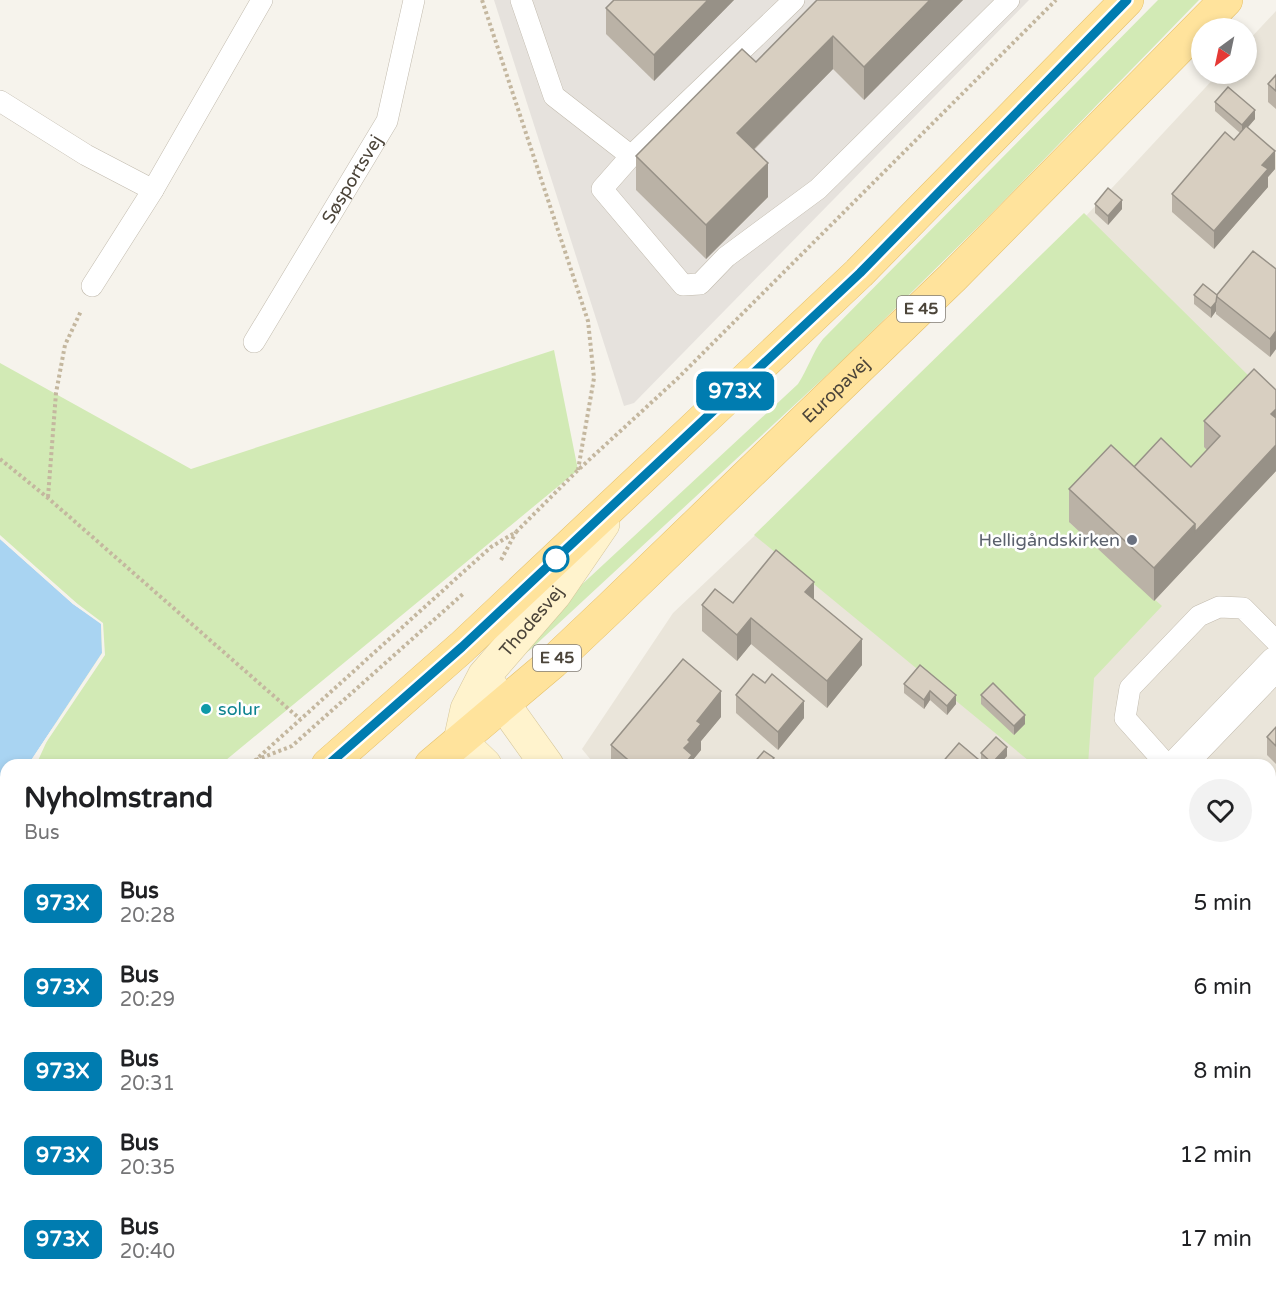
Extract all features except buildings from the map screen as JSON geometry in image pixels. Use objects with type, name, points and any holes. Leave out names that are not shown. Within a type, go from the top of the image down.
[{"type":"main road","points":[[335,759],[462,647],[860,273],[1127,0]]},
{"type":"main road","name":"Europavej","points":[[438,759],[553,662],[608,610],[952,278],[1226,0]]},
{"type":"main road","name":"Thodesvej","points":[[460,741],[467,709],[484,676],[555,594],[616,504]]},
{"type":"main road","name":"Thodesvej","points":[[462,647],[543,759]]},
{"type":"main road","points":[[460,741],[479,759]]},
{"type":"street","points":[[1184,759],[1276,663]]},
{"type":"lane","points":[[92,285],[153,190],[262,0]]},
{"type":"lane","name":"Søsportsvej","points":[[254,342],[387,122],[414,0]]},
{"type":"lane","points":[[521,0],[554,96],[631,156]]},
{"type":"lane","points":[[794,0],[631,156],[602,189],[682,285],[700,284],[726,257],[818,189],[1009,0]]},
{"type":"lane","points":[[0,101],[86,155],[153,190]]},
{"type":"lane","points":[[1162,759],[1125,718],[1130,688],[1199,616],[1219,607],[1243,608],[1276,641]]},
{"type":"path","points":[[482,0],[588,321],[594,378],[578,470]]},
{"type":"path","points":[[256,759],[491,547],[516,532],[578,470],[677,379],[1056,0]]},
{"type":"path","points":[[48,498],[56,393],[65,345],[92,285]]},
{"type":"path","points":[[0,459],[48,498],[300,719]]},
{"type":"path","points":[[501,561],[516,532]]},
{"type":"path","points":[[261,759],[292,746],[466,591]]},
{"type":"shaded area","points":[[494,0],[1029,0],[634,403],[624,406]]},
{"type":"shaded area","points":[[1276,11],[1276,759],[590,759],[582,749],[673,613],[1045,260],[1209,84],[1257,84],[1257,31]]},
{"type":"green space","points":[[1158,0],[1199,0],[990,215],[842,361],[530,650],[512,662],[563,602],[798,384],[823,339]]},
{"type":"green space","points":[[1084,213],[1259,386],[1220,462],[1070,523],[1162,606],[1094,678],[1088,759],[1027,759],[754,535]]},
{"type":"green space","points":[[554,350],[578,470],[227,759],[39,759],[100,624],[0,535],[0,363],[191,469]]},
{"type":"water","points":[[0,539],[73,604],[101,623],[102,653],[32,759],[0,759]]},
{"type":"pier","points":[[0,536],[75,602],[103,623],[105,655],[35,759],[32,759],[102,653],[101,624],[73,604],[0,539]]},
{"type":"bus line","name":"973X","points":[[335,759],[462,647],[860,273],[1127,0]]},
{"type":"place","name":"Helligåndskirken","points":[[1132,540]]},
{"type":"place","name":"solur","points":[[206,709]]}]
